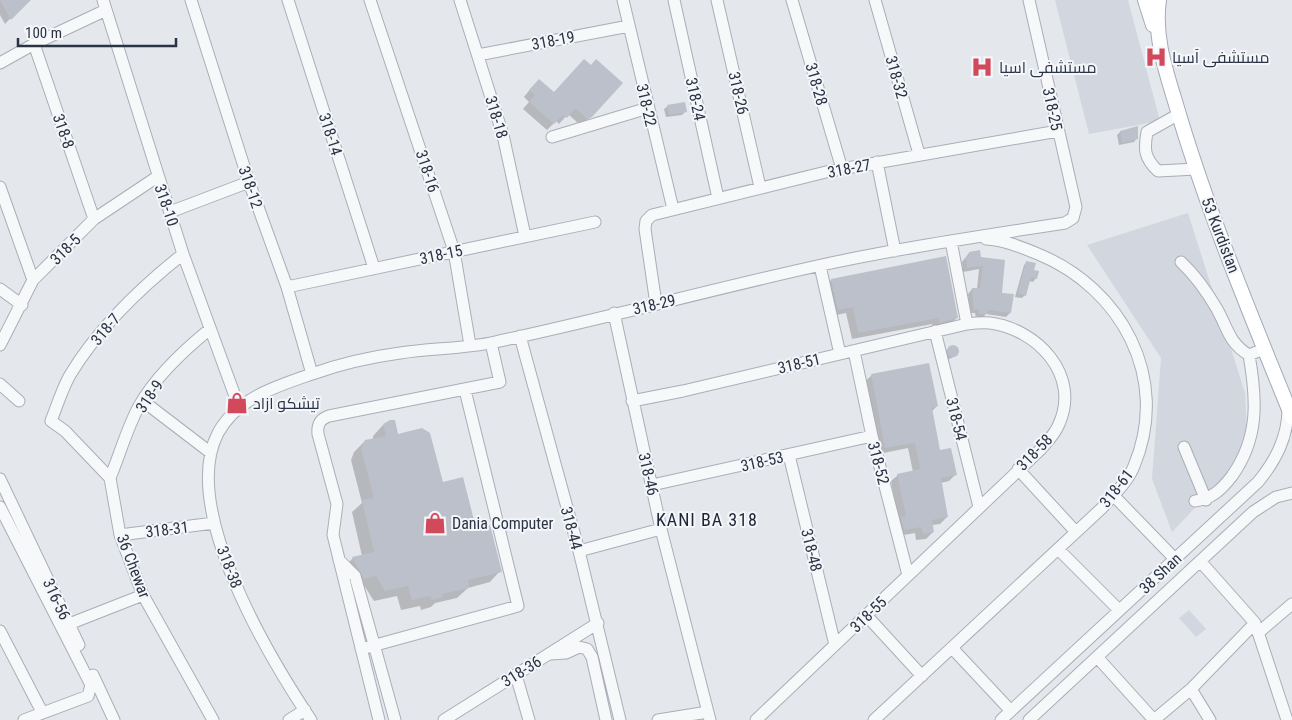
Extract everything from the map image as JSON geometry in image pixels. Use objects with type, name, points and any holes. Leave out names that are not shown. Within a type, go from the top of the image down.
[{"type":"main road","points":[[1145,0],[1160,50]]},
{"type":"main road","name":"53 Kurdistan","points":[[1159,0],[1157,13],[1160,50],[1196,169],[1264,349],[1290,412]]},
{"type":"main road","name":"53 Kurdistan","points":[[1160,50],[1166,0]]},
{"type":"street","name":"318-12","points":[[191,0],[249,182],[287,287],[312,374]]},
{"type":"street","name":"318-14","points":[[288,0],[374,268]]},
{"type":"street","name":"318-16","points":[[370,0],[454,251],[470,345]]},
{"type":"street","name":"318-18","points":[[460,0],[503,135],[525,236]]},
{"type":"street","name":"318-22","points":[[623,0],[673,209]]},
{"type":"street","name":"318-24","points":[[674,0],[718,198]]},
{"type":"street","name":"318-26","points":[[718,0],[760,187]]},
{"type":"street","name":"318-28","points":[[792,0],[842,169]]},
{"type":"street","name":"318-32","points":[[875,0],[919,154]]},
{"type":"street","name":"318-25","points":[[1029,0],[1076,207],[1074,218]]},
{"type":"street","points":[[0,63],[104,5]]},
{"type":"street","name":"318-10","points":[[104,5],[157,177],[239,407]]},
{"type":"street","name":"318-19","points":[[478,54],[629,26]]},
{"type":"street","name":"318-8","points":[[34,44],[94,219]]},
{"type":"street","points":[[552,137],[648,108]]},
{"type":"street","points":[[1179,114],[1147,132],[1144,146],[1148,162],[1158,170],[1196,169]]},
{"type":"street","name":"318-27","points":[[656,304],[645,229],[646,221],[652,216],[760,187],[842,169],[1058,131]]},
{"type":"street","points":[[877,162],[895,251]]},
{"type":"street","name":"318-5","points":[[0,345],[33,280],[94,219],[157,177]]},
{"type":"street","points":[[170,212],[249,182]]},
{"type":"street","points":[[0,187],[33,280]]},
{"type":"street","name":"318-29","points":[[239,407],[270,390],[354,361],[491,343],[820,266],[895,251],[1065,223],[1074,218]]},
{"type":"street","name":"318-15","points":[[287,287],[595,222]]},
{"type":"street","name":"318-61","points":[[874,720],[1058,549],[1113,495],[1134,468],[1144,425],[1146,401],[1141,362],[1125,326],[1090,285],[1060,263],[997,240],[964,239]]},
{"type":"street","points":[[951,242],[967,324]]},
{"type":"street","name":"318-7","points":[[110,478],[65,431],[51,421],[70,376],[94,341],[144,284],[183,254]]},
{"type":"street","points":[[1181,262],[1191,272],[1216,308],[1236,348],[1249,356],[1254,380],[1254,430],[1243,460],[1223,488],[1201,501],[1184,447]]},
{"type":"street","points":[[820,266],[840,354]]},
{"type":"street","points":[[0,289],[22,304]]},
{"type":"street","name":"318-46","points":[[614,313],[662,530],[709,716]]},
{"type":"street","name":"318-58","points":[[967,324],[989,323],[1010,328],[1030,337],[1052,358],[1063,380],[1065,398],[1060,423],[1041,449],[979,507]]},
{"type":"street","name":"318-51","points":[[632,401],[967,324]]},
{"type":"street","name":"318-9","points":[[110,478],[142,401],[179,356],[210,329]]},
{"type":"street","name":"318-54","points":[[935,331],[979,507]]},
{"type":"street","name":"318-44","points":[[520,336],[598,623],[620,720]]},
{"type":"street","points":[[379,720],[333,536],[337,504],[318,434],[320,422],[329,416],[500,382],[491,343]]},
{"type":"street","points":[[1249,356],[1264,349]]},
{"type":"street","name":"318-52","points":[[854,351],[872,436],[908,575]]},
{"type":"street","points":[[0,384],[19,401]]},
{"type":"street","points":[[361,649],[518,606],[465,390]]},
{"type":"street","points":[[142,401],[211,453]]},
{"type":"street","name":"318-38","points":[[239,407],[219,433],[211,453],[208,484],[214,522],[233,576],[251,617],[308,715]]},
{"type":"street","name":"38 Shan","points":[[1001,720],[1258,482],[1274,462],[1282,443],[1290,412]]},
{"type":"street","name":"318-53","points":[[652,486],[872,436]]},
{"type":"street","name":"318-48","points":[[788,455],[835,645]]},
{"type":"street","points":[[1018,469],[1076,532]]},
{"type":"street","name":"36 Chewar","points":[[110,478],[120,535],[143,595],[213,720]]},
{"type":"street","name":"316-56","points":[[0,479],[114,720]]},
{"type":"street","name":"38 Shan","points":[[1029,720],[1266,502],[1283,494],[1292,493]]},
{"type":"street","points":[[1113,495],[1175,559]]},
{"type":"street","points":[[0,507],[90,682],[91,690],[88,696],[24,720]]},
{"type":"street","name":"318-55","points":[[756,720],[979,507]]},
{"type":"street","name":"318-31","points":[[120,535],[214,522]]},
{"type":"street","points":[[579,551],[662,530]]},
{"type":"street","points":[[1058,549],[1119,610]]},
{"type":"street","points":[[339,560],[355,576],[395,720]]},
{"type":"street","points":[[1200,561],[1257,628],[1287,720]]},
{"type":"street","points":[[69,624],[143,595]]},
{"type":"street","points":[[1097,657],[1154,720],[1257,628],[1292,604]]},
{"type":"street","points":[[866,615],[922,676]]},
{"type":"street","name":"318-36","points":[[444,720],[598,623]]},
{"type":"street","points":[[0,631],[42,712]]},
{"type":"street","points":[[548,654],[566,653],[580,647],[587,649],[592,657],[606,720]]},
{"type":"street","points":[[952,648],[1011,711]]},
{"type":"street","points":[[516,675],[530,720]]},
{"type":"street","points":[[1192,688],[1210,720]]},
{"type":"street","points":[[289,720],[308,715]]},
{"type":"street","points":[[658,720],[709,716]]},
{"type":"shaded area","points":[[1055,0],[1128,0],[1160,121],[1089,134]]},
{"type":"shaded area","points":[[1188,213],[1245,393],[1248,452],[1172,532],[1152,479],[1161,358],[1087,245]]},
{"type":"shaded area","points":[[1189,610],[1206,629],[1196,637],[1179,618]]},
{"type":"building","points":[[0,0],[31,0],[11,20]]},
{"type":"building","points":[[584,59],[591,65],[596,59],[623,83],[592,117],[587,119],[575,108],[567,118],[563,115],[554,124],[529,102],[535,95],[529,90],[539,79],[554,92]]},
{"type":"building","points":[[685,102],[687,112],[669,115],[667,105]]},
{"type":"building","points":[[1138,126],[1138,139],[1122,143],[1120,131]]},
{"type":"building","points":[[980,250],[981,257],[1005,260],[1002,293],[1014,294],[1011,313],[988,310],[988,314],[979,314],[979,309],[974,310],[972,288],[980,288],[983,266],[967,268],[966,257],[969,256],[969,252]]},
{"type":"building","points":[[946,256],[958,318],[939,323],[939,318],[858,333],[853,307],[838,310],[831,279]]},
{"type":"building","points":[[1026,261],[1036,263],[1034,270],[1039,271],[1037,279],[1031,277],[1026,296],[1018,293]]},
{"type":"building","points":[[951,345],[955,345],[959,351],[955,357],[951,357],[947,353],[947,349]]},
{"type":"building","points":[[929,363],[938,406],[932,408],[940,450],[951,448],[957,475],[941,478],[948,517],[932,520],[934,532],[923,534],[921,527],[904,530],[901,517],[906,516],[897,474],[920,469],[915,443],[885,448],[871,374]]},
{"type":"building","points":[[390,420],[395,420],[398,434],[422,428],[430,433],[443,482],[463,477],[476,528],[490,525],[502,572],[468,580],[469,588],[442,594],[443,597],[432,600],[430,596],[412,600],[408,586],[385,591],[376,576],[364,579],[352,557],[374,552],[362,500],[374,498],[361,449],[365,440],[386,436],[383,424]]},
{"type":"place","name":"مستشفى آسيا","points":[[1156,57]]},
{"type":"place","name":"مستشفى اسيا","points":[[982,67]]},
{"type":"place","name":"تيشكو ازاد","points":[[237,403]]},
{"type":"place","name":"Dania Computer","points":[[435,523]]},
{"type":"district","name":"KANI BA 318","points":[[707,520]]}]
